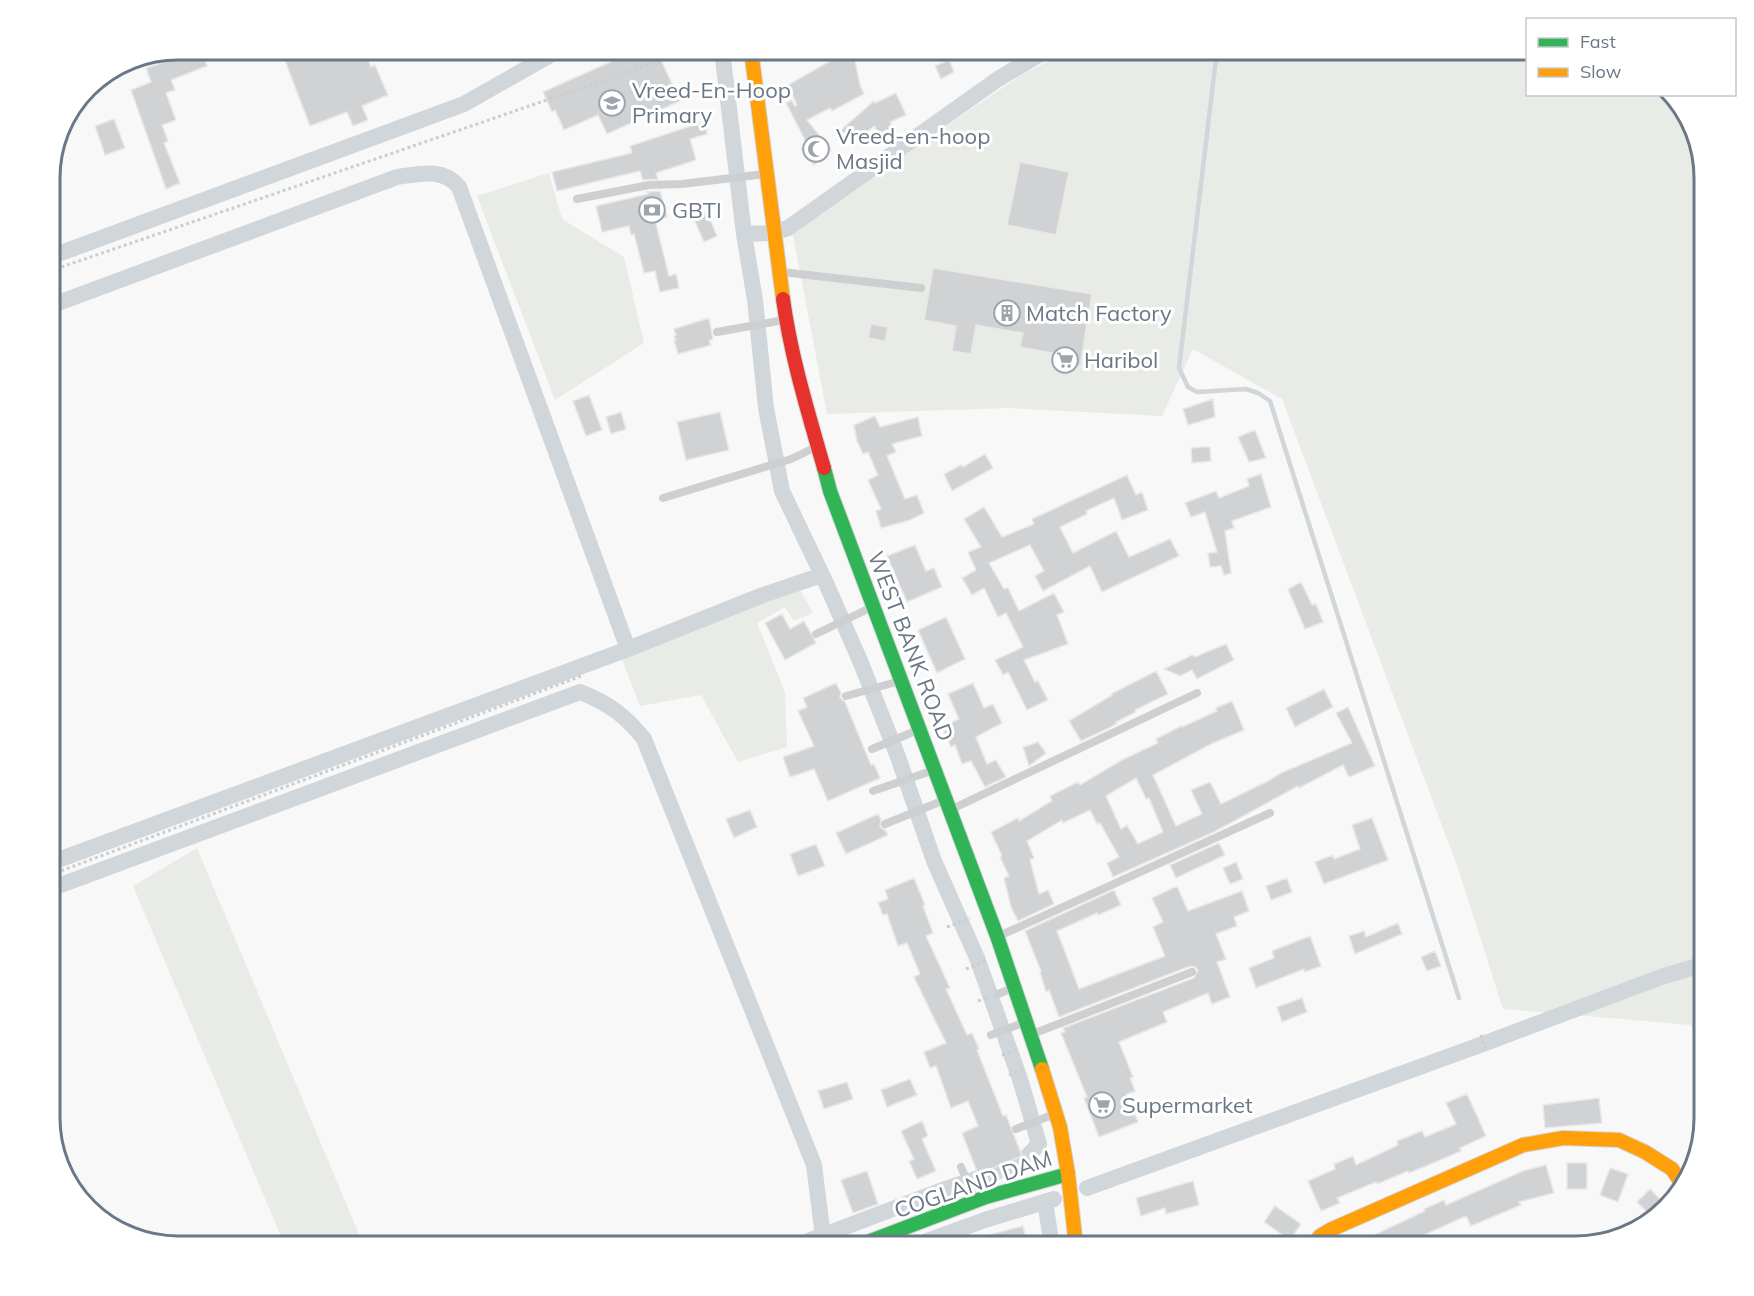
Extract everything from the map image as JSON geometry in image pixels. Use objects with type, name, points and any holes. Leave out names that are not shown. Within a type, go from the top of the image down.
[{"type":"main road","name":"WEST BANK ROAD","points":[[752,60],[769,173],[786,320],[830,491],[920,730],[929,772],[948,805],[1016,987],[1031,1033],[1034,1065],[1056,1113],[1068,1174],[1075,1236]]},
{"type":"main road","points":[[1320,1236],[1523,1145],[1563,1138],[1618,1140],[1645,1152],[1672,1169],[1678,1178]]},
{"type":"main road","name":"COGLAND DAM","points":[[880,1236],[974,1196],[1068,1174]]},
{"type":"lane","points":[[577,199],[649,185],[682,184],[769,173]]},
{"type":"lane","points":[[781,272],[921,288]]},
{"type":"lane","points":[[717,332],[786,320]]},
{"type":"lane","points":[[663,498],[791,459],[818,447]]},
{"type":"lane","points":[[816,634],[873,606]]},
{"type":"lane","points":[[846,696],[901,681]]},
{"type":"lane","points":[[885,824],[931,805],[948,805],[1197,693]]},
{"type":"lane","points":[[872,749],[920,730]]},
{"type":"lane","points":[[873,790],[929,772]]},
{"type":"lane","points":[[997,936],[1270,813]]},
{"type":"lane","points":[[1020,1048],[1031,1033],[1192,972]]},
{"type":"lane","points":[[998,994],[1016,987]]},
{"type":"lane","points":[[991,1035],[1011,1027],[1031,1033]]},
{"type":"lane","points":[[1020,1127],[1056,1113]]},
{"type":"lane","points":[[963,1171],[974,1196]]},
{"type":"path","points":[[60,268],[663,60]]},
{"type":"path","points":[[60,871],[584,675]]},
{"type":"path","points":[[947,927],[969,918]]},
{"type":"path","points":[[966,969],[985,961]]},
{"type":"path","points":[[1481,1035],[1486,1050]]},
{"type":"path","points":[[1002,1055],[1020,1048]]},
{"type":"path","points":[[1009,1075],[1034,1065]]},
{"type":"shaded area","points":[[1051,60],[1526,60],[1526,96],[1662,96],[1670,106],[1688,140],[1694,178],[1694,1037],[1691,1025],[1503,1009],[1459,871],[1282,399],[1193,349],[1162,416],[1008,408],[827,414],[792,230],[1023,74]]},
{"type":"shaded area","points":[[549,173],[562,219],[624,257],[644,343],[555,400],[477,196]]},
{"type":"shaded area","points":[[799,588],[813,613],[794,621],[785,607],[757,623],[785,692],[787,747],[738,762],[701,695],[640,706],[619,652]]},
{"type":"shaded area","points":[[197,848],[360,1236],[281,1236],[133,886]]},
{"type":"building","points":[[178,60],[205,60],[207,66],[171,80],[175,90],[166,93],[176,120],[162,125],[168,141],[164,143],[180,183],[166,189],[131,90],[151,82],[146,68]]},
{"type":"building","points":[[285,60],[369,60],[371,67],[375,65],[388,95],[362,106],[368,120],[353,126],[347,112],[310,126]]},
{"type":"building","points":[[615,60],[663,60],[662,62],[680,101],[607,134],[598,115],[564,130],[543,92]]},
{"type":"building","points":[[832,60],[855,60],[864,94],[832,111],[830,108],[807,120],[831,150],[814,165],[801,149],[807,144],[786,103],[791,100],[795,106],[797,105],[788,85]]},
{"type":"building","points":[[949,60],[954,72],[941,79],[935,66]]},
{"type":"building","points":[[896,93],[906,115],[890,122],[893,127],[879,134],[874,126],[851,145],[841,130],[874,101],[875,103]]},
{"type":"building","points":[[114,119],[125,148],[105,155],[95,126]]},
{"type":"building","points":[[706,121],[707,134],[690,139],[696,160],[656,173],[658,179],[643,180],[640,171],[557,191],[552,172],[632,153],[630,146]]},
{"type":"building","points":[[1020,162],[1069,172],[1056,235],[1007,225]]},
{"type":"building","points":[[660,191],[667,217],[655,220],[669,276],[676,274],[679,288],[660,292],[655,271],[644,273],[634,234],[631,235],[629,226],[602,232],[596,206],[648,194],[647,192]]},
{"type":"building","points":[[707,212],[717,236],[704,242],[693,217]]},
{"type":"building","name":"Match Factory","points":[[933,268],[1092,294],[1080,366],[1057,362],[1058,354],[1020,347],[1023,333],[976,325],[971,354],[952,351],[956,326],[924,320]]},
{"type":"building","points":[[709,318],[713,339],[709,341],[711,345],[678,354],[674,329]]},
{"type":"building","points":[[871,324],[888,327],[885,341],[868,338]]},
{"type":"building","points":[[589,395],[602,430],[586,436],[573,401]]},
{"type":"building","points":[[1213,399],[1215,417],[1188,425],[1183,409]]},
{"type":"building","points":[[621,412],[626,429],[611,434],[606,417]]},
{"type":"building","points":[[720,412],[729,450],[686,460],[677,422]]},
{"type":"building","points":[[875,416],[880,427],[918,417],[922,436],[892,444],[896,452],[887,456],[905,499],[917,495],[924,513],[910,520],[881,528],[876,511],[881,509],[868,480],[878,475],[868,452],[863,454],[857,441],[854,425]]},
{"type":"building","points":[[1255,430],[1266,458],[1249,462],[1238,437]]},
{"type":"building","points":[[1210,447],[1211,461],[1192,463],[1191,448]]},
{"type":"building","points":[[985,454],[993,468],[952,491],[944,474],[961,465],[963,467]]},
{"type":"building","points":[[1261,474],[1271,507],[1232,521],[1234,528],[1225,531],[1231,573],[1224,575],[1221,566],[1210,567],[1208,553],[1217,552],[1205,512],[1191,517],[1185,503],[1216,491],[1219,498],[1249,486],[1247,479]]},
{"type":"building","points":[[1127,475],[1136,495],[1142,492],[1148,510],[1122,520],[1114,498],[1086,511],[1087,514],[1060,527],[1073,553],[1116,531],[1129,557],[1170,539],[1179,556],[1102,592],[1090,566],[1043,591],[1035,576],[1044,571],[1030,545],[989,563],[1004,589],[1008,588],[1019,611],[1054,593],[1064,612],[1057,615],[1068,644],[1024,660],[1035,682],[1038,681],[1048,700],[1027,710],[1008,672],[1003,675],[995,660],[1023,647],[1006,613],[998,617],[984,588],[972,595],[962,578],[976,570],[968,552],[981,547],[964,519],[984,507],[1002,537],[1034,524],[1032,519]]},
{"type":"building","points":[[915,545],[926,571],[934,568],[942,587],[907,602],[887,556]]},
{"type":"building","points":[[1301,582],[1312,605],[1316,604],[1323,622],[1305,629],[1288,589]]},
{"type":"building","points":[[782,614],[790,629],[804,621],[816,643],[785,660],[765,623]]},
{"type":"building","points":[[946,617],[965,659],[937,673],[918,630]]},
{"type":"building","points":[[1226,644],[1234,660],[1197,679],[1192,670],[1180,676],[1164,669],[1192,655],[1195,657]]},
{"type":"building","points":[[1156,671],[1168,694],[1135,710],[1136,712],[1109,728],[1081,741],[1069,721],[1111,694]]},
{"type":"building","points":[[836,683],[841,693],[840,698],[845,702],[871,765],[874,764],[880,778],[828,801],[814,769],[790,777],[783,757],[814,746],[798,711],[807,707],[803,698]]},
{"type":"building","points":[[973,683],[984,708],[993,704],[1002,723],[976,737],[987,764],[996,760],[1006,777],[985,787],[971,761],[962,764],[955,745],[951,747],[942,727],[959,719],[948,694]]},
{"type":"building","points":[[1324,689],[1333,707],[1295,727],[1286,708]]},
{"type":"building","points":[[1232,701],[1244,730],[1213,743],[1153,775],[1176,826],[1202,814],[1191,790],[1210,782],[1221,804],[1281,773],[1352,743],[1336,713],[1348,707],[1375,766],[1349,777],[1343,765],[1299,788],[1298,786],[1214,832],[1113,877],[1107,863],[1119,857],[1090,810],[1063,823],[1062,820],[1027,841],[1034,858],[1030,860],[1039,894],[1048,890],[1054,904],[1018,921],[1011,907],[1004,878],[1009,876],[991,832],[1018,818],[1019,821],[1052,801],[1050,796],[1078,782],[1080,785],[1122,760],[1158,743],[1156,739],[1217,711],[1216,708]],"holes":[[[1136,778],[1146,799],[1149,798],[1163,832],[1138,844],[1127,825],[1121,829],[1106,796]]]},
{"type":"building","points":[[1038,742],[1046,753],[1029,766],[1023,747]]},
{"type":"building","points":[[750,810],[757,827],[734,838],[726,819]]},
{"type":"building","points":[[878,814],[881,820],[880,827],[888,835],[846,854],[836,833]]},
{"type":"building","points":[[1372,818],[1388,860],[1324,884],[1315,862],[1333,855],[1334,859],[1360,849],[1352,825]]},
{"type":"building","points":[[1219,843],[1225,855],[1176,878],[1170,865]]},
{"type":"building","points":[[816,844],[825,866],[798,876],[790,854]]},
{"type":"building","points":[[1236,862],[1243,879],[1230,884],[1223,868]]},
{"type":"building","points":[[914,878],[933,933],[926,936],[950,988],[946,989],[967,1035],[972,1033],[1003,1116],[1006,1115],[1022,1156],[978,1174],[962,1133],[978,1126],[968,1101],[951,1108],[936,1066],[930,1068],[924,1052],[946,1043],[914,977],[920,974],[907,943],[898,946],[887,914],[883,915],[878,903],[888,899],[885,890]]},
{"type":"building","points":[[1287,878],[1292,892],[1271,900],[1266,886]]},
{"type":"building","points":[[1177,886],[1188,911],[1242,891],[1249,911],[1234,917],[1237,926],[1216,934],[1226,959],[1217,962],[1230,997],[1212,1004],[1208,993],[1163,1012],[1167,1022],[1119,1042],[1133,1077],[1130,1078],[1135,1091],[1127,1094],[1138,1122],[1099,1137],[1084,1098],[1087,1097],[1061,1033],[1065,1032],[1063,1028],[1194,978],[1198,970],[1190,966],[1059,1017],[1049,990],[1046,992],[1041,971],[1025,931],[1114,890],[1121,905],[1057,931],[1079,989],[1165,956],[1153,927],[1163,922],[1152,898]]},
{"type":"building","points":[[1398,923],[1402,934],[1355,954],[1349,936],[1364,931],[1366,937]]},
{"type":"building","points":[[1310,936],[1321,966],[1305,972],[1304,969],[1256,988],[1249,968],[1274,958],[1272,951]]},
{"type":"building","points":[[1435,951],[1441,966],[1427,971],[1421,957]]},
{"type":"building","points":[[1302,998],[1307,1012],[1282,1022],[1277,1007]]},
{"type":"building","points":[[910,1079],[917,1095],[887,1107],[881,1090]]},
{"type":"building","points":[[847,1082],[853,1099],[824,1109],[818,1091]]},
{"type":"building","points":[[1467,1094],[1486,1136],[1438,1161],[1337,1198],[1340,1203],[1321,1211],[1308,1181],[1335,1169],[1334,1164],[1353,1156],[1356,1165],[1398,1145],[1397,1141],[1422,1131],[1425,1137],[1456,1124],[1446,1103]]},
{"type":"building","points":[[1599,1098],[1602,1123],[1545,1128],[1543,1105]]},
{"type":"building","points":[[922,1121],[928,1136],[922,1139],[936,1171],[917,1179],[909,1161],[914,1159],[901,1131]]},
{"type":"building","points":[[1567,1163],[1587,1163],[1587,1189],[1567,1189]]},
{"type":"building","points":[[1546,1165],[1554,1193],[1519,1202],[1521,1205],[1471,1226],[1466,1216],[1422,1236],[1372,1236],[1444,1200],[1446,1205],[1523,1171]]},
{"type":"building","points":[[1610,1168],[1628,1174],[1618,1202],[1600,1195]]},
{"type":"building","points":[[867,1171],[878,1204],[853,1213],[841,1180]]},
{"type":"building","points":[[1193,1181],[1199,1205],[1166,1214],[1165,1208],[1141,1216],[1136,1198]]},
{"type":"building","points":[[1650,1189],[1661,1200],[1647,1212],[1637,1202]]},
{"type":"building","points":[[1275,1206],[1301,1224],[1293,1236],[1284,1236],[1264,1222]]},
{"type":"building","points":[[1023,1226],[1026,1236],[989,1236]]},
{"type":"waterway","points":[[60,253],[464,104],[541,60]]},
{"type":"waterway","points":[[723,60],[744,234],[755,300],[766,408],[782,491],[861,663],[898,757],[934,861],[977,958],[1020,1079],[1039,1144],[1020,1164],[948,1188],[821,1236]]},
{"type":"waterway","points":[[744,234],[772,233],[788,228],[998,79],[1030,60]]},
{"type":"waterway","points":[[1216,60],[1179,368],[1188,387],[1197,392],[1246,389],[1270,401],[1459,998]]},
{"type":"waterway","points":[[60,302],[397,177],[431,173],[453,181],[459,187],[628,649]]},
{"type":"waterway","points":[[60,859],[628,649],[763,595],[822,575]]},
{"type":"waterway","points":[[60,885],[580,692],[590,696],[623,716],[644,739],[814,1165],[823,1236]]},
{"type":"waterway","points":[[1087,1188],[1661,977],[1694,967]]},
{"type":"waterway","points":[[941,1236],[1054,1199]]},
{"type":"waterway","points":[[1045,1202],[1050,1236]]},
{"type":"traffic: fast","points":[[824,468],[830,491],[997,936],[1042,1069]]},
{"type":"traffic: fast","points":[[883,1236],[986,1197],[1068,1174]]},
{"type":"traffic: slow","points":[[752,60],[783,299]]},
{"type":"traffic: slow","points":[[1042,1069],[1060,1127],[1075,1236]]},
{"type":"traffic: slow","points":[[1320,1236],[1523,1145],[1563,1138],[1619,1140],[1645,1152],[1672,1169],[1678,1178]]},
{"type":"traffic: jam","points":[[783,299],[795,363],[824,468]]},
{"type":"place","name":"Vreed-En-Hoop Primary","points":[[612,103]]},
{"type":"place","name":"Vreed-en-hoop Masjid","points":[[816,149]]},
{"type":"place","name":"GBTI","points":[[652,210]]},
{"type":"place","name":"Match Factory","points":[[1007,313]]},
{"type":"place","name":"Haribol","points":[[1065,360]]},
{"type":"place","name":"Supermarket","points":[[1102,1105]]}]
